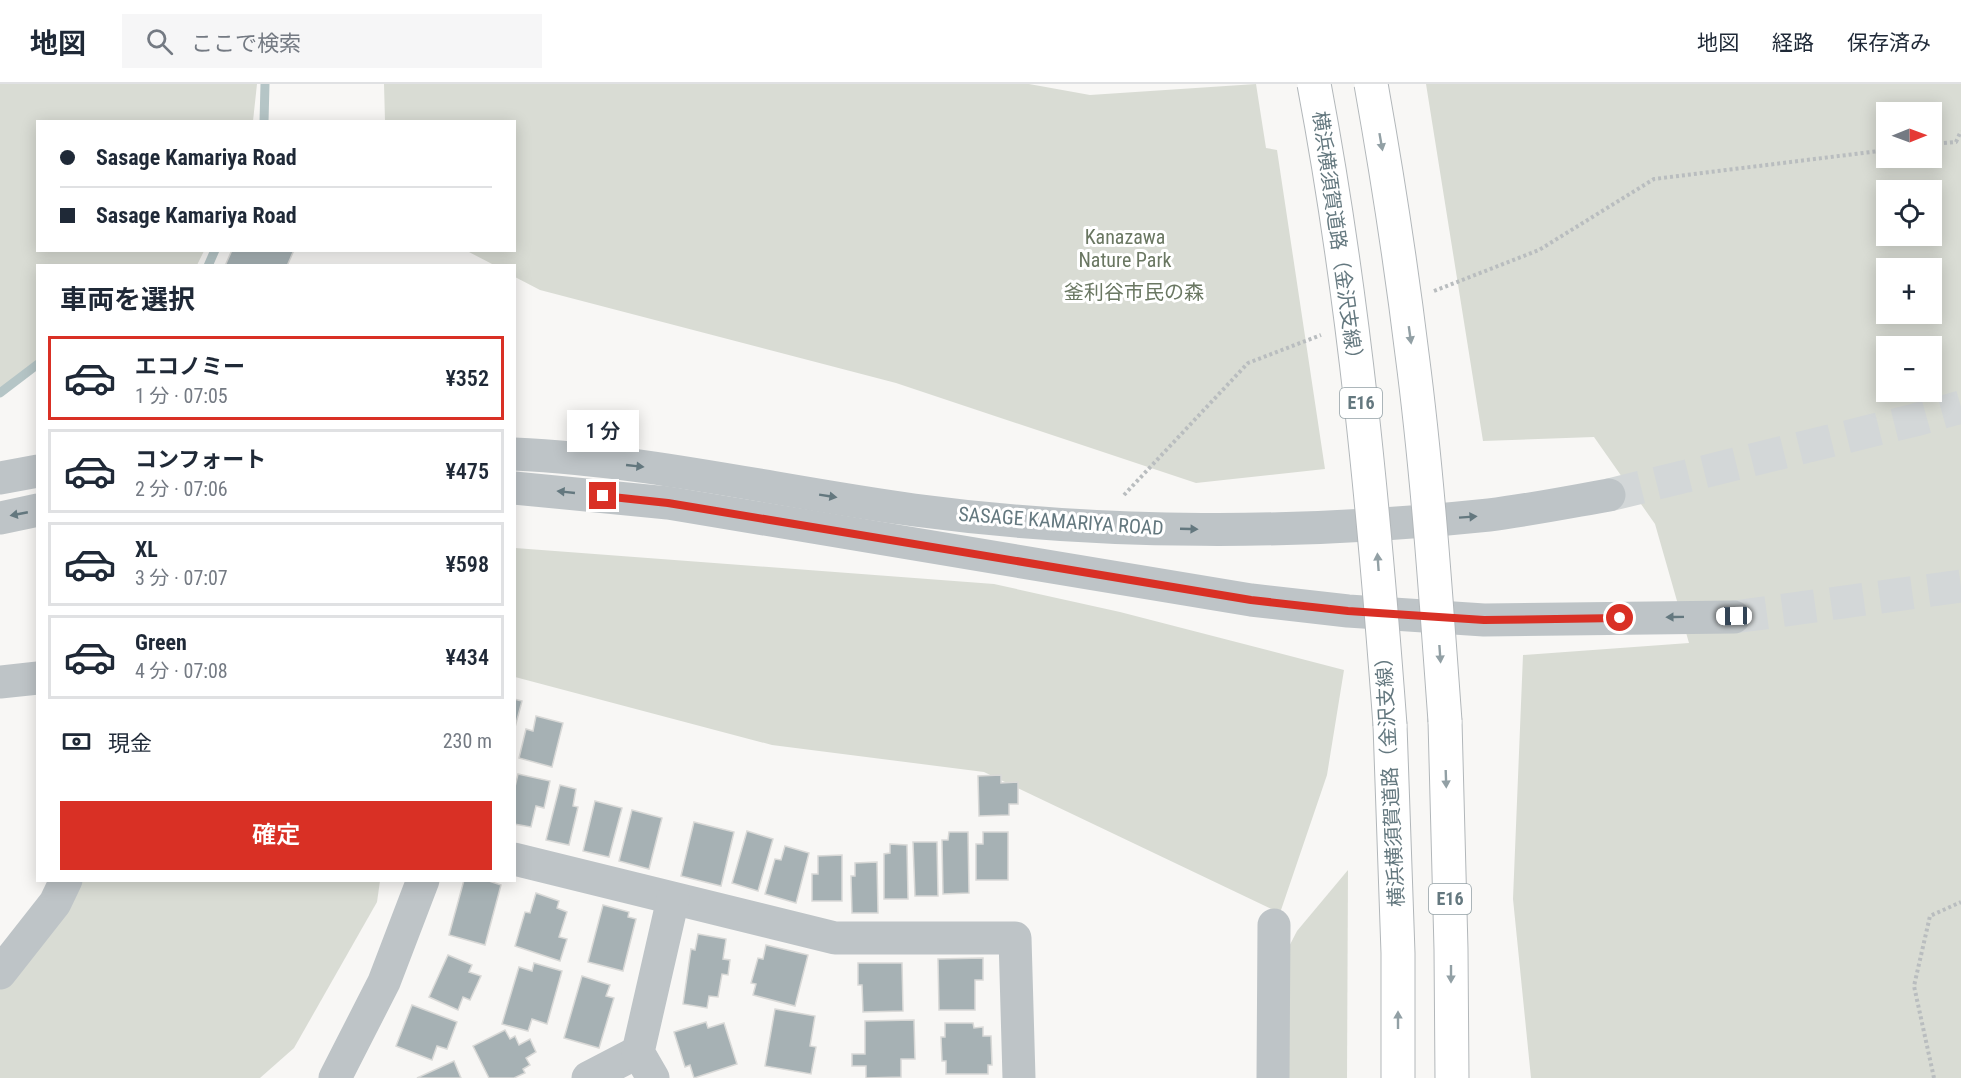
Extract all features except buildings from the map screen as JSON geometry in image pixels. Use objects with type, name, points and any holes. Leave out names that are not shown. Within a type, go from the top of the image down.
[{"type":"highway","name":"横浜横須賀道路（金沢支線）","points":[[1314,84],[1331,175],[1356,356],[1377,544],[1390,725],[1398,954],[1398,1078]]},
{"type":"highway","name":"E16","points":[[1371,84],[1412,355],[1431,533],[1445,721],[1452,1078]]},
{"type":"street","name":"SASAGE KAMARIYA ROAD","points":[[516,454],[676,470],[914,510],[1102,526],[1200,530],[1336,527],[1490,515],[1609,495]]},
{"type":"street","points":[[0,478],[36,471]]},
{"type":"street","name":"SASAGE KAMARIYA ROAD","points":[[516,488],[668,503],[1251,600],[1348,611],[1484,620],[1734,616]]},
{"type":"street","points":[[0,518],[36,510]]},
{"type":"street","points":[[0,682],[36,678]]},
{"type":"street","points":[[516,860],[835,938],[1016,938],[1019,1078]]},
{"type":"street","points":[[0,973],[55,903],[65,882]]},
{"type":"street","points":[[335,1078],[384,982],[422,882]]},
{"type":"street","points":[[588,1078],[646,1065],[673,899]]},
{"type":"street","points":[[1273,1078],[1274,925]]},
{"type":"path","points":[[1942,143],[1956,142],[1961,131]]},
{"type":"path","points":[[1427,294],[1539,250],[1654,179],[1876,151]]},
{"type":"path","points":[[1123,496],[1248,363],[1326,333]]},
{"type":"path","points":[[1935,1078],[1914,986],[1930,916],[1961,902]]},
{"type":"green space","points":[[0,84],[257,84],[253,120],[36,120],[36,252],[204,252],[198,264],[36,264],[36,369],[0,390]]},
{"type":"green space","name":"釜利谷市民の森","points":[[384,84],[1029,84],[1090,95],[1256,84],[1266,148],[1277,150],[1325,469],[1196,483],[896,383],[540,290],[516,278],[516,264],[492,264],[469,252],[516,252],[516,120],[385,120]]},
{"type":"green space","points":[[1426,84],[1961,84],[1961,1078],[1531,1078],[1513,899],[1523,655],[1689,643],[1655,524],[1594,437],[1483,441]]},
{"type":"green space","points":[[516,548],[994,584],[1120,612],[1344,670],[1327,775],[1280,913],[984,772],[772,745],[516,677]]},
{"type":"green space","points":[[1348,870],[1347,1078],[1277,1078],[1279,966],[1297,931]]},
{"type":"green space","points":[[77,882],[380,882],[377,902],[294,1048],[260,1078],[0,1078],[0,988]]},
{"type":"waterway","points":[[264,120],[265,84]]},
{"type":"waterway","points":[[209,264],[214,252]]},
{"type":"waterway","points":[[0,393],[36,366]]},
{"type":"tunnel","points":[[1609,495],[1961,407]]},
{"type":"tunnel","points":[[1734,617],[1961,586]]},
{"type":"route","points":[[603,496],[668,503],[1251,600],[1348,611],[1484,620],[1620,618]]},
{"type":"park label","name":"Kanazawa Nature Park","points":[[1125,248]]}]
